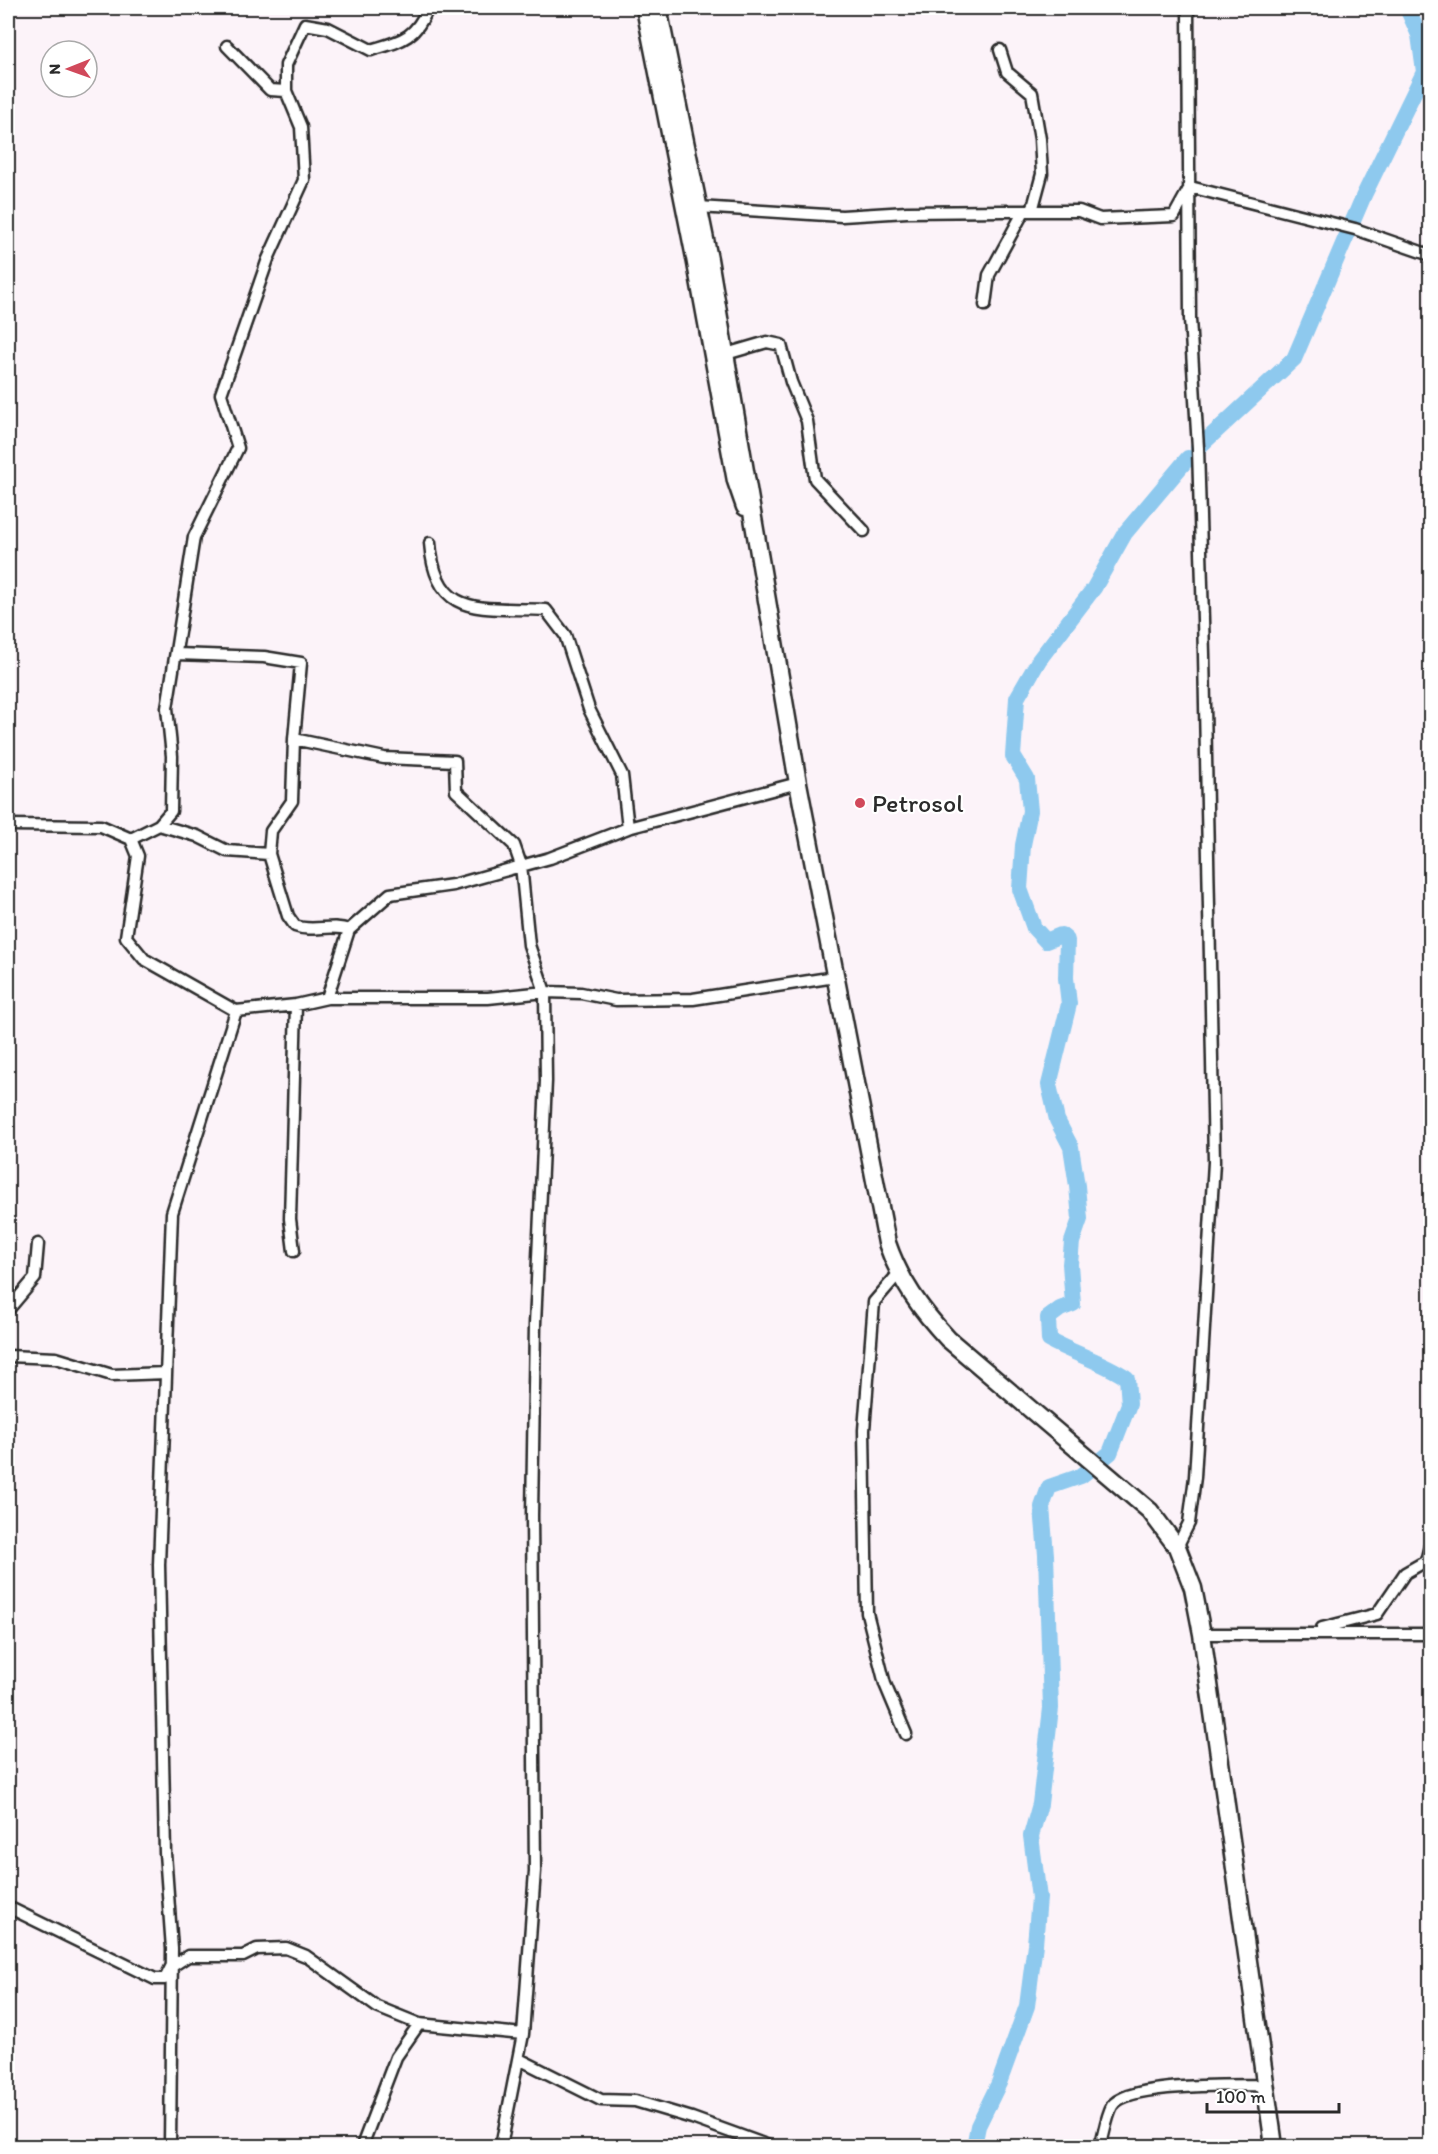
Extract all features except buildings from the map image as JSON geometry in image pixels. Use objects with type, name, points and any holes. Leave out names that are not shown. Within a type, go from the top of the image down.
[{"type":"highway","points":[[645,8],[695,258],[736,482],[755,533]]},
{"type":"highway","points":[[658,8],[726,354],[798,783],[881,1223],[899,1273],[923,1312],[948,1339],[1122,1485],[1150,1511],[1177,1547],[1193,1588],[1202,1634],[1274,2146]]},
{"type":"street","points":[[131,839],[159,825],[171,811],[172,756],[167,708],[194,537],[238,448],[221,394],[268,259],[304,180],[301,127],[286,91],[286,65],[305,24],[328,28],[370,50],[402,41],[420,28],[428,8]]},
{"type":"street","points":[[1177,1547],[1189,1523],[1195,1477],[1214,1162],[1205,666],[1198,448],[1190,319],[1188,8]]},
{"type":"street","points":[[227,46],[270,90],[286,91]]},
{"type":"street","points":[[985,305],[989,275],[1028,211],[1042,174],[1040,139],[1032,93],[1007,72],[1000,50]]},
{"type":"street","points":[[698,207],[842,216],[907,212],[1079,211],[1100,219],[1174,216],[1190,188]]},
{"type":"street","points":[[1190,188],[1355,229],[1431,255]]},
{"type":"street","points":[[726,354],[767,342],[781,345],[791,382],[807,421],[815,479],[864,531]]},
{"type":"street","points":[[430,543],[431,561],[438,584],[448,597],[467,605],[546,610],[565,634],[589,709],[622,775],[628,828]]},
{"type":"street","points":[[177,654],[264,657],[301,663],[294,739],[292,801],[271,831],[269,854],[288,916],[295,927],[312,929],[340,926],[349,930]]},
{"type":"street","points":[[294,739],[384,758],[455,761],[456,791],[514,845],[521,865],[529,945],[545,992],[546,1081],[534,1324],[532,1515],[536,1871],[523,2034],[501,2146]]},
{"type":"street","points":[[327,998],[349,930],[390,894],[453,885],[550,858],[628,828],[798,783]]},
{"type":"street","points":[[8,825],[102,826],[131,839],[138,856],[126,937],[144,959],[236,1011],[296,1005],[327,998],[488,998],[545,992],[581,993],[616,1000],[693,999],[835,977]]},
{"type":"street","points":[[159,825],[197,836],[227,851],[269,854]]},
{"type":"street","points":[[294,1251],[290,1220],[296,1005]]},
{"type":"street","points":[[170,2146],[171,1967],[165,1852],[159,1564],[172,1213],[236,1011]]},
{"type":"street","points":[[8,1310],[35,1278],[38,1244]]},
{"type":"street","points":[[899,1273],[874,1302],[864,1430],[864,1461],[867,1613],[885,1684],[906,1734]]},
{"type":"street","points":[[8,1356],[56,1358],[112,1375],[166,1373]]},
{"type":"street","points":[[1301,1632],[1377,1614],[1405,1573],[1426,1561],[1431,1546]]},
{"type":"street","points":[[1202,1634],[1301,1632],[1431,1634]]},
{"type":"street","points":[[8,1907],[155,1979],[165,1979],[171,1967],[188,1956],[243,1956],[257,1949],[286,1948],[306,1956],[377,2007],[419,2024],[523,2034]]},
{"type":"street","points":[[362,2146],[396,2057],[419,2024]]},
{"type":"street","points":[[519,2059],[601,2100],[635,2101],[692,2118],[769,2146]]},
{"type":"street","points":[[1100,2146],[1112,2106],[1127,2094],[1179,2087],[1265,2085]]},
{"type":"waterway","points":[[1198,448],[1294,359],[1364,195],[1424,72],[1419,35],[1407,8]]},
{"type":"waterway","points":[[974,2146],[978,2126],[999,2083],[1027,2006],[1035,1944],[1039,1898],[1031,1836],[1040,1804],[1051,1708],[1046,1555],[1042,1507],[1049,1487],[1081,1476],[1110,1453],[1129,1404],[1127,1378],[1049,1340],[1048,1318],[1060,1309],[1073,1304],[1070,1264],[1072,1242],[1080,1219],[1071,1147],[1057,1120],[1049,1085],[1069,1004],[1066,978],[1067,940],[1061,935],[1046,941],[1034,928],[1020,889],[1023,845],[1030,811],[1027,779],[1013,756],[1017,698],[1039,660],[1094,588],[1125,533],[1188,458]]},
{"type":"place","name":"Petrosol","points":[[860,803]]}]
